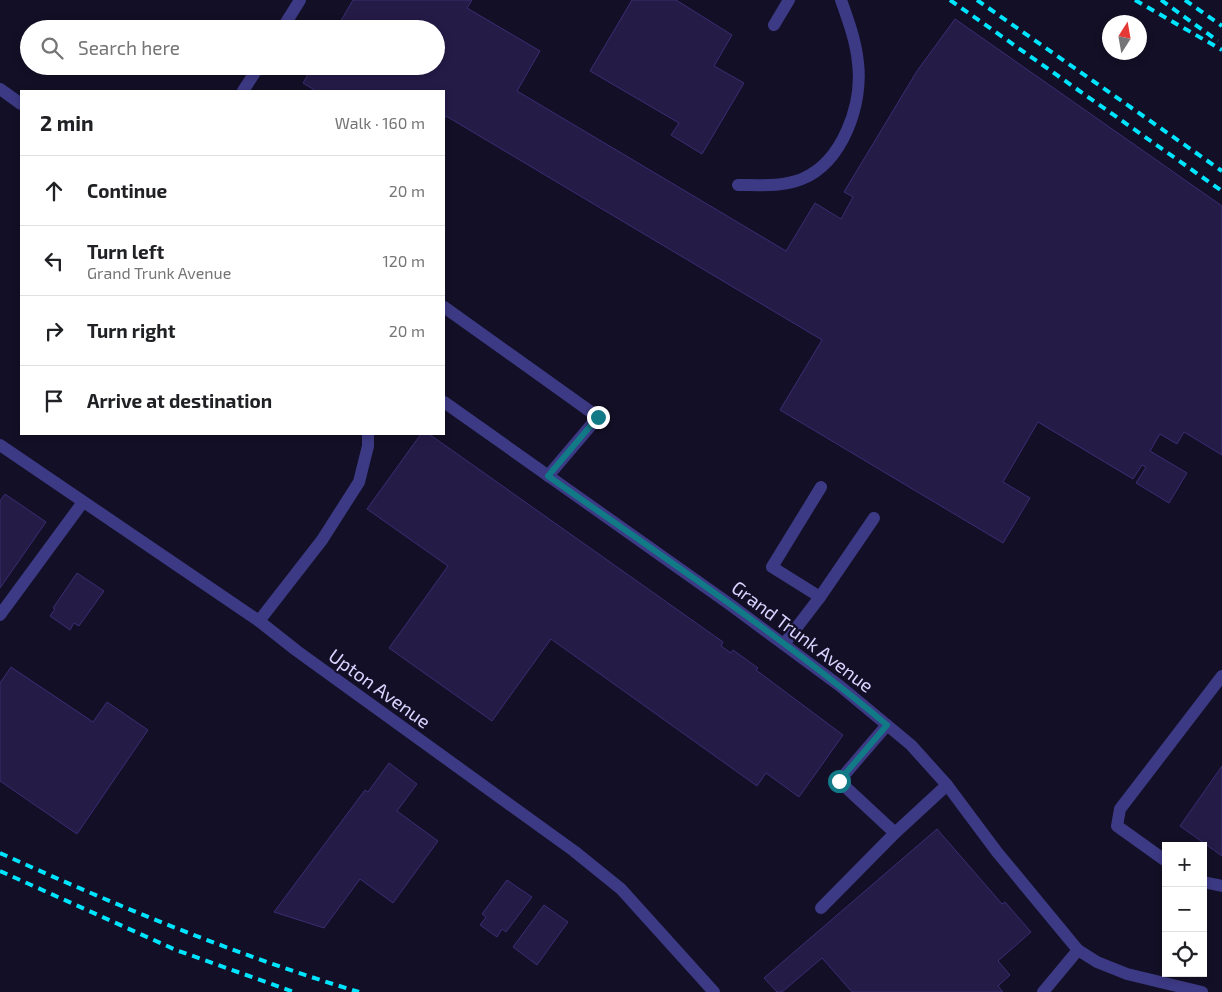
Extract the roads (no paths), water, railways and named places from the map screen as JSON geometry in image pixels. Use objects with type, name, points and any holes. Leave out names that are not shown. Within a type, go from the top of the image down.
[{"type":"street","points":[[288,20],[300,0]]},
{"type":"street","points":[[774,25],[789,0]]},
{"type":"street","points":[[738,185],[774,185],[800,180],[820,170],[845,134],[854,112],[858,64],[841,0]]},
{"type":"street","points":[[244,90],[253,75]]},
{"type":"street","points":[[0,89],[20,103]]},
{"type":"street","points":[[445,308],[598,417],[548,476]]},
{"type":"street","name":"Grand Trunk Avenue","points":[[445,403],[784,644],[840,686],[911,745],[947,785],[997,852],[1078,950],[1097,962],[1128,974],[1202,992]]},
{"type":"street","points":[[259,621],[322,540],[359,482],[368,446],[368,435]]},
{"type":"street","name":"Upton Avenue","points":[[0,445],[259,621],[297,651],[574,851],[621,889],[714,992]]},
{"type":"street","points":[[820,597],[772,567],[821,487]]},
{"type":"street","points":[[0,616],[83,502]]},
{"type":"street","points":[[784,644],[820,597],[874,518]]},
{"type":"street","points":[[1162,858],[1117,826],[1120,809],[1222,676]]},
{"type":"street","points":[[887,725],[839,781],[895,833]]},
{"type":"street","points":[[821,908],[895,833],[947,785]]},
{"type":"street","points":[[1207,883],[1222,886]]},
{"type":"street","points":[[1043,992],[1078,950]]},
{"type":"railway","points":[[950,0],[1222,191]]},
{"type":"railway","points":[[977,0],[1222,171]]},
{"type":"railway","points":[[1135,0],[1222,50]]},
{"type":"railway","points":[[1161,0],[1218,41]]},
{"type":"railway","points":[[1185,0],[1222,26]]},
{"type":"railway","points":[[0,853],[88,892],[222,946],[359,992]]},
{"type":"railway","points":[[0,871],[176,950],[294,992]]}]
